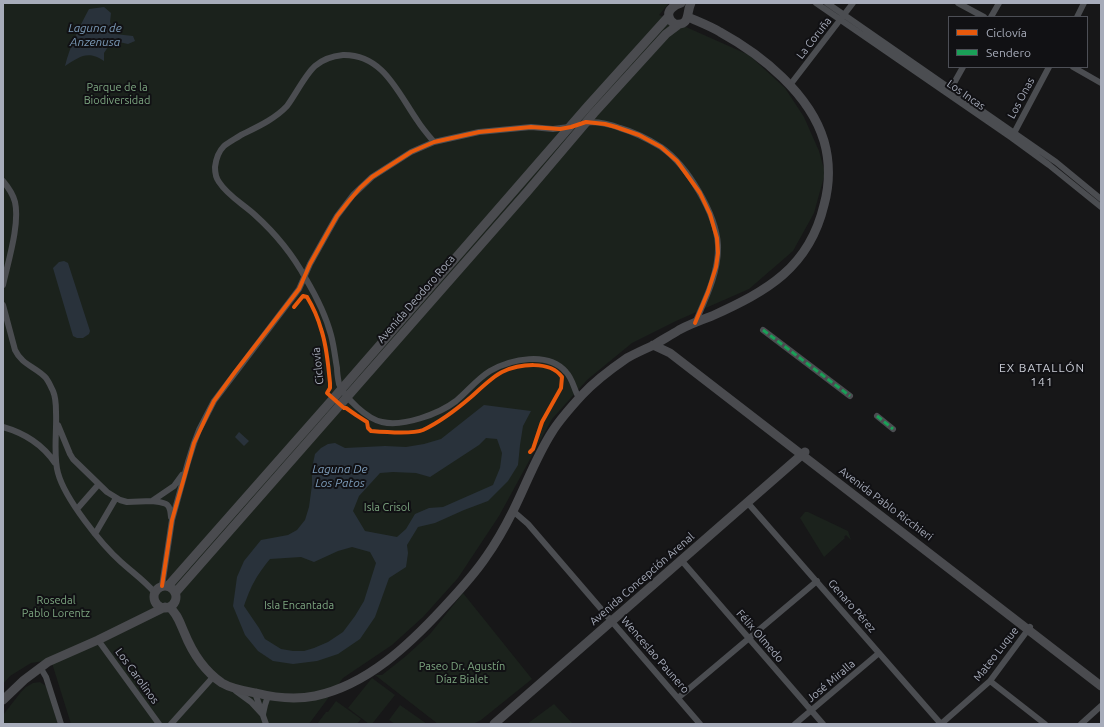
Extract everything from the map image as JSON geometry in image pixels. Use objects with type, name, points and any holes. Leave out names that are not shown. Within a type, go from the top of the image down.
[{"type":"main road","points":[[167,607],[174,602],[176,596],[171,587],[160,592],[159,606],[167,607],[174,611],[193,651],[203,666],[228,686],[268,696],[294,698],[311,697],[324,694],[352,683],[400,651],[419,634],[472,576],[486,558],[513,511],[530,472],[553,430],[564,415],[589,388],[626,359],[679,330],[738,303],[772,284],[781,277],[799,257],[808,246],[819,225],[826,201],[828,169],[826,148],[822,135],[813,115],[803,100],[790,86],[765,63],[739,43],[688,15],[689,5],[691,3]]},
{"type":"main road","name":"Avenida Deodoro Roca","points":[[144,618],[160,592],[345,392],[522,198],[586,122],[666,34],[678,25],[684,23],[688,15],[684,7],[679,4],[671,8],[669,16],[587,107],[571,127],[345,392],[175,593]]},
{"type":"main road","points":[[669,16],[673,23],[678,25]]},
{"type":"main road","name":"Avenida Pablo Ricchieri","points":[[663,340],[668,347],[1029,628],[1101,686]]},
{"type":"main road","name":"Avenida Pablo Ricchieri","points":[[653,345],[670,353],[805,455]]},
{"type":"main road","name":"Avenida Concepción Arenal","points":[[500,724],[805,455]]},
{"type":"main road","name":"Avenida Deodoro Roca","points":[[3,700],[24,680],[48,662],[167,607]]},
{"type":"main road","name":"Avenida Concepción Arenal","points":[[494,724],[614,623]]},
{"type":"main road","name":"Avenida Pablo Ricchieri","points":[[1029,628],[1101,681]]},
{"type":"street","name":"Los Incas","points":[[816,3],[842,18],[1013,136],[1056,162],[1101,199]]},
{"type":"street","name":"Los Incas","points":[[827,3],[842,18]]},
{"type":"street","name":"La Coruña","points":[[790,86],[853,3]]},
{"type":"street","points":[[958,3],[982,16]]},
{"type":"street","points":[[992,16],[999,3]]},
{"type":"street","points":[[1077,16],[1084,3]]},
{"type":"street","points":[[434,142],[420,126],[392,81],[383,70],[363,58],[345,55],[323,60],[315,66],[292,100],[283,110],[224,146],[220,152],[215,167],[215,174],[225,190],[257,216],[269,229],[289,252],[305,277],[331,335],[339,382],[345,392],[366,415],[380,422],[389,423],[406,422],[427,416],[456,401],[479,378],[490,371],[499,366],[531,358],[549,361],[562,367],[570,378],[579,398]]},
{"type":"street","points":[[950,92],[962,68]]},
{"type":"street","name":"Los Onas","points":[[1013,136],[1048,68]]},
{"type":"street","points":[[1075,68],[1101,83]]},
{"type":"street","points":[[3,305],[17,356],[25,364],[45,378],[53,390],[56,404],[57,422],[56,463],[63,488],[76,509],[95,534],[120,562],[160,592],[172,520],[186,468],[194,443],[214,401],[299,289],[312,261],[337,216],[360,188],[372,177],[411,152],[434,142],[479,132],[531,127],[553,129],[571,127],[586,122],[616,126],[639,135],[661,147],[677,161],[700,193],[710,214],[717,238],[718,253],[716,267],[695,323]]},
{"type":"street","name":"Los Incas","points":[[1013,136],[1101,207]]},
{"type":"street","points":[[3,180],[13,195],[16,219],[3,285]]},
{"type":"street","points":[[763,330],[850,396]]},
{"type":"street","points":[[877,416],[893,429]]},
{"type":"street","points":[[57,422],[73,459],[98,485],[110,495],[127,502],[165,502],[171,509],[172,520]]},
{"type":"street","points":[[3,427],[33,441],[47,452],[56,463]]},
{"type":"street","points":[[152,501],[174,486],[186,468]]},
{"type":"street","points":[[76,509],[98,485]]},
{"type":"street","points":[[95,534],[116,498]]},
{"type":"street","name":"Genaro Pérez","points":[[749,503],[941,724]]},
{"type":"street","name":"Wenceslao Paunero","points":[[513,511],[528,524],[700,724]]},
{"type":"street","name":"Félix Olmedo","points":[[683,562],[823,724]]},
{"type":"street","points":[[678,698],[817,581]]},
{"type":"street","name":"Mateo Luque","points":[[941,724],[990,681],[1029,628]]},
{"type":"street","name":"Los Carolinos","points":[[98,640],[159,724]]},
{"type":"street","name":"José Miralla","points":[[795,724],[879,653]]},
{"type":"street","points":[[40,667],[46,677],[60,724]]},
{"type":"street","points":[[171,724],[214,676]]},
{"type":"street","points":[[990,681],[1046,724]]},
{"type":"street","points":[[228,686],[251,702],[263,715]]},
{"type":"street","points":[[255,693],[266,724]]},
{"type":"street","points":[[263,715],[268,696]]},
{"type":"street","points":[[1081,724],[1101,706]]},
{"type":"green space","points":[[3,3],[669,3],[659,15],[749,55],[785,88],[804,117],[819,151],[825,173],[814,213],[793,251],[749,289],[676,321],[632,343],[587,380],[552,419],[499,516],[458,578],[423,617],[392,645],[343,678],[309,724],[71,724],[51,660],[31,663],[10,676],[3,684]]},
{"type":"green space","points":[[805,512],[808,512],[848,531],[851,540],[846,535],[844,537],[845,538],[824,557],[800,518]]},
{"type":"green space","name":"Paseo Dr. Agustín Díaz Bialet","points":[[463,593],[532,679],[481,720],[473,724],[438,724],[375,675],[382,675],[430,634]]},
{"type":"green space","points":[[372,678],[395,695],[372,724],[369,724],[348,708]]},
{"type":"green space","points":[[40,682],[46,686],[58,724],[3,724],[3,715],[21,692],[33,683]]},
{"type":"green space","points":[[336,701],[361,719],[357,724],[317,724]]},
{"type":"green space","points":[[554,704],[573,724],[527,724]]},
{"type":"green space","points":[[400,705],[427,724],[395,724],[389,720]]},
{"type":"water","name":"Laguna de Anzenusa","points":[[104,7],[111,13],[110,22],[115,34],[133,36],[135,41],[128,44],[119,42],[108,47],[104,53],[104,61],[88,55],[65,66],[69,51],[89,9]]},
{"type":"water","points":[[64,261],[68,263],[90,331],[89,334],[83,338],[73,336],[53,268],[59,262]]},
{"type":"water","name":"Laguna De Los Patos","points":[[484,405],[531,411],[523,426],[518,465],[508,481],[488,501],[435,523],[418,527],[407,545],[408,553],[406,567],[389,578],[375,617],[360,639],[338,654],[317,661],[293,664],[273,661],[258,651],[245,635],[233,606],[237,577],[244,561],[261,540],[288,535],[297,530],[305,520],[309,507],[312,485],[312,468],[315,454],[328,444],[335,443],[345,448],[385,446],[406,447],[441,439]],"holes":[[[486,438],[497,439],[502,453],[500,468],[493,485],[443,507],[429,508],[415,514],[406,529],[397,537],[365,531],[353,511],[359,496],[380,473],[416,473],[430,477],[479,445]],[[352,547],[370,552],[376,563],[364,601],[343,632],[328,642],[304,651],[281,649],[265,639],[244,606],[254,581],[270,559],[301,557],[314,562],[338,551]]]},
{"type":"water","points":[[239,432],[249,441],[244,446],[235,437]]},
{"type":"marked path","points":[[763,330],[850,396]]},
{"type":"marked path","points":[[877,416],[893,429]]},
{"type":"cycle path","points":[[162,586],[172,520],[194,443],[214,401],[299,289],[310,264],[329,230],[337,216],[348,202],[372,177],[411,152],[434,142],[479,132],[531,127],[560,129],[586,122],[616,127],[639,135],[661,147],[677,161],[700,193],[710,214],[717,238],[718,253],[716,267],[708,292],[695,323]]},
{"type":"cycle path","name":"Ciclovía","points":[[294,307],[303,296],[307,297],[317,317],[325,342],[327,356],[330,383],[330,388],[327,393],[344,408],[367,422],[368,428],[371,431],[405,432],[423,430],[454,411],[486,383],[509,369],[534,365],[550,368],[557,372],[562,377],[561,388],[542,422],[533,449],[530,452]]},
{"type":"district","name":"EX BATALLÓN 141","points":[[1042,375]]},
{"type":"park label","name":"Parque de la Biodiversidad","points":[[117,93]]},
{"type":"park label","name":"Isla Crisol","points":[[387,507]]},
{"type":"park label","name":"Isla Encantada","points":[[299,605]]},
{"type":"park label","name":"Rosedal Pablo Lorentz","points":[[56,606]]}]
